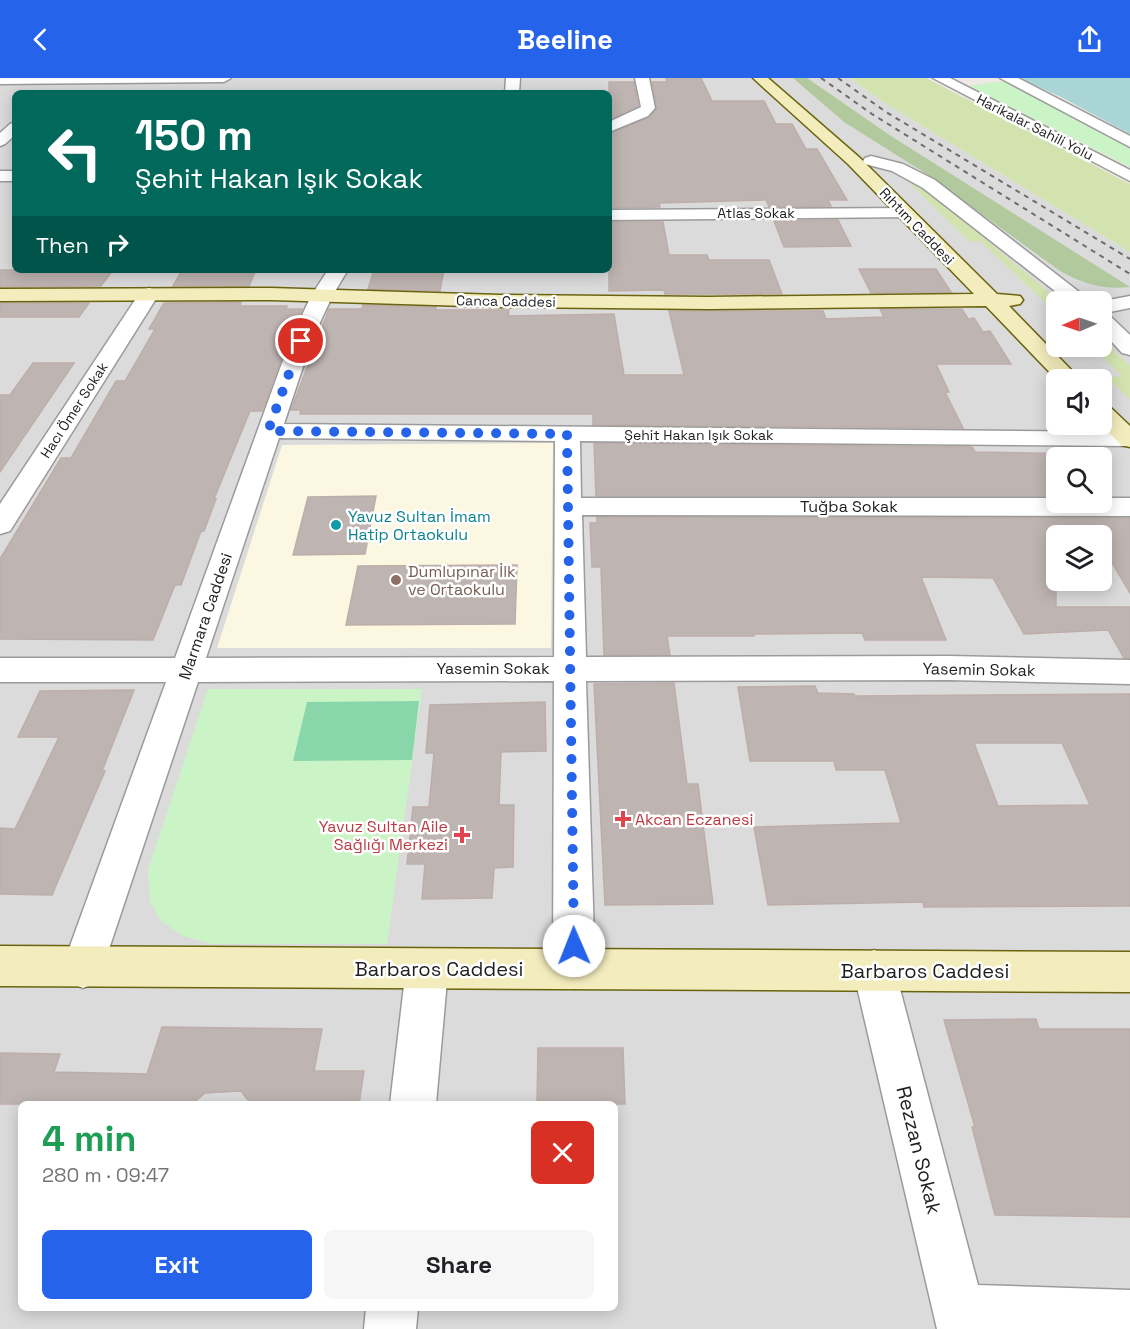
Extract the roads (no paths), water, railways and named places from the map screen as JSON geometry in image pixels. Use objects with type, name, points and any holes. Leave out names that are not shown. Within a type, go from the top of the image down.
[{"type":"main road","name":"Rıhtım Caddesi","points":[[760,78],[862,161]]},
{"type":"main road","name":"Rıhtım Caddesi","points":[[779,78],[913,213],[991,301],[1059,369]]},
{"type":"main road","name":"Rıhtım Caddesi","points":[[913,213],[1013,300],[1046,332]]},
{"type":"main road","name":"Canca Caddesi","points":[[0,295],[321,296],[500,302],[708,303],[1013,300]]},
{"type":"main road","points":[[1072,357],[1083,369]]},
{"type":"main road","points":[[1112,403],[1130,431]]},
{"type":"main road","points":[[1112,419],[1130,431]]},
{"type":"main road","name":"Barbaros Caddesi","points":[[0,966],[1130,972]]},
{"type":"street","points":[[0,80],[224,78]]},
{"type":"street","points":[[612,126],[643,113],[648,108],[642,78]]},
{"type":"street","name":"Harikalar Sahili Yolu","points":[[940,78],[1130,176]]},
{"type":"street","name":"Harikalar Sahili Yolu","points":[[950,78],[1130,170]]},
{"type":"street","points":[[1007,78],[1068,107],[1130,142]]},
{"type":"street","points":[[57,90],[70,79]]},
{"type":"street","points":[[0,141],[12,128]]},
{"type":"street","name":"Rıhtım Caddesi","points":[[862,161],[897,167],[929,184],[1068,291]]},
{"type":"street","name":"Atlas Sokak","points":[[612,215],[913,213]]},
{"type":"street","name":"Marmara Caddesi","points":[[83,968],[268,431],[301,341],[321,296],[336,273]]},
{"type":"street","name":"Hacı Ömer Sokak","points":[[0,525],[149,294]]},
{"type":"street","points":[[1112,305],[1130,302]]},
{"type":"street","points":[[1112,329],[1130,348]]},
{"type":"street","name":"Şehit Hakan Işık Sokak","points":[[268,431],[567,434],[1130,431]]},
{"type":"street","points":[[567,434],[574,969]]},
{"type":"street","name":"Tuğba Sokak","points":[[568,506],[1130,507]]},
{"type":"street","name":"Yasemin Sokak","points":[[0,670],[949,668],[1130,672]]},
{"type":"street","points":[[413,1101],[427,969]]},
{"type":"street","name":"Rezzan Sokak","points":[[874,970],[961,1320]]},
{"type":"street","points":[[390,1329],[392,1311]]},
{"type":"street","points":[[961,1320],[1130,1316]]},
{"type":"water","points":[[1019,78],[1130,78],[1130,134],[1061,97]]},
{"type":"railway","points":[[821,78],[872,114],[1130,274]]},
{"type":"railway","points":[[838,78],[886,112],[1130,259]]},
{"type":"place","name":"Yavuz Sultan İmam Hatip Ortaokulu","points":[[336,525]]},
{"type":"place","name":"Dumlupınar İlk ve Ortaokulu","points":[[396,580]]},
{"type":"place","name":"Akcan Eczanesi","points":[[623,819]]},
{"type":"place","name":"Yavuz Sultan Aile Sağlığı Merkezi","points":[[462,835]]}]
